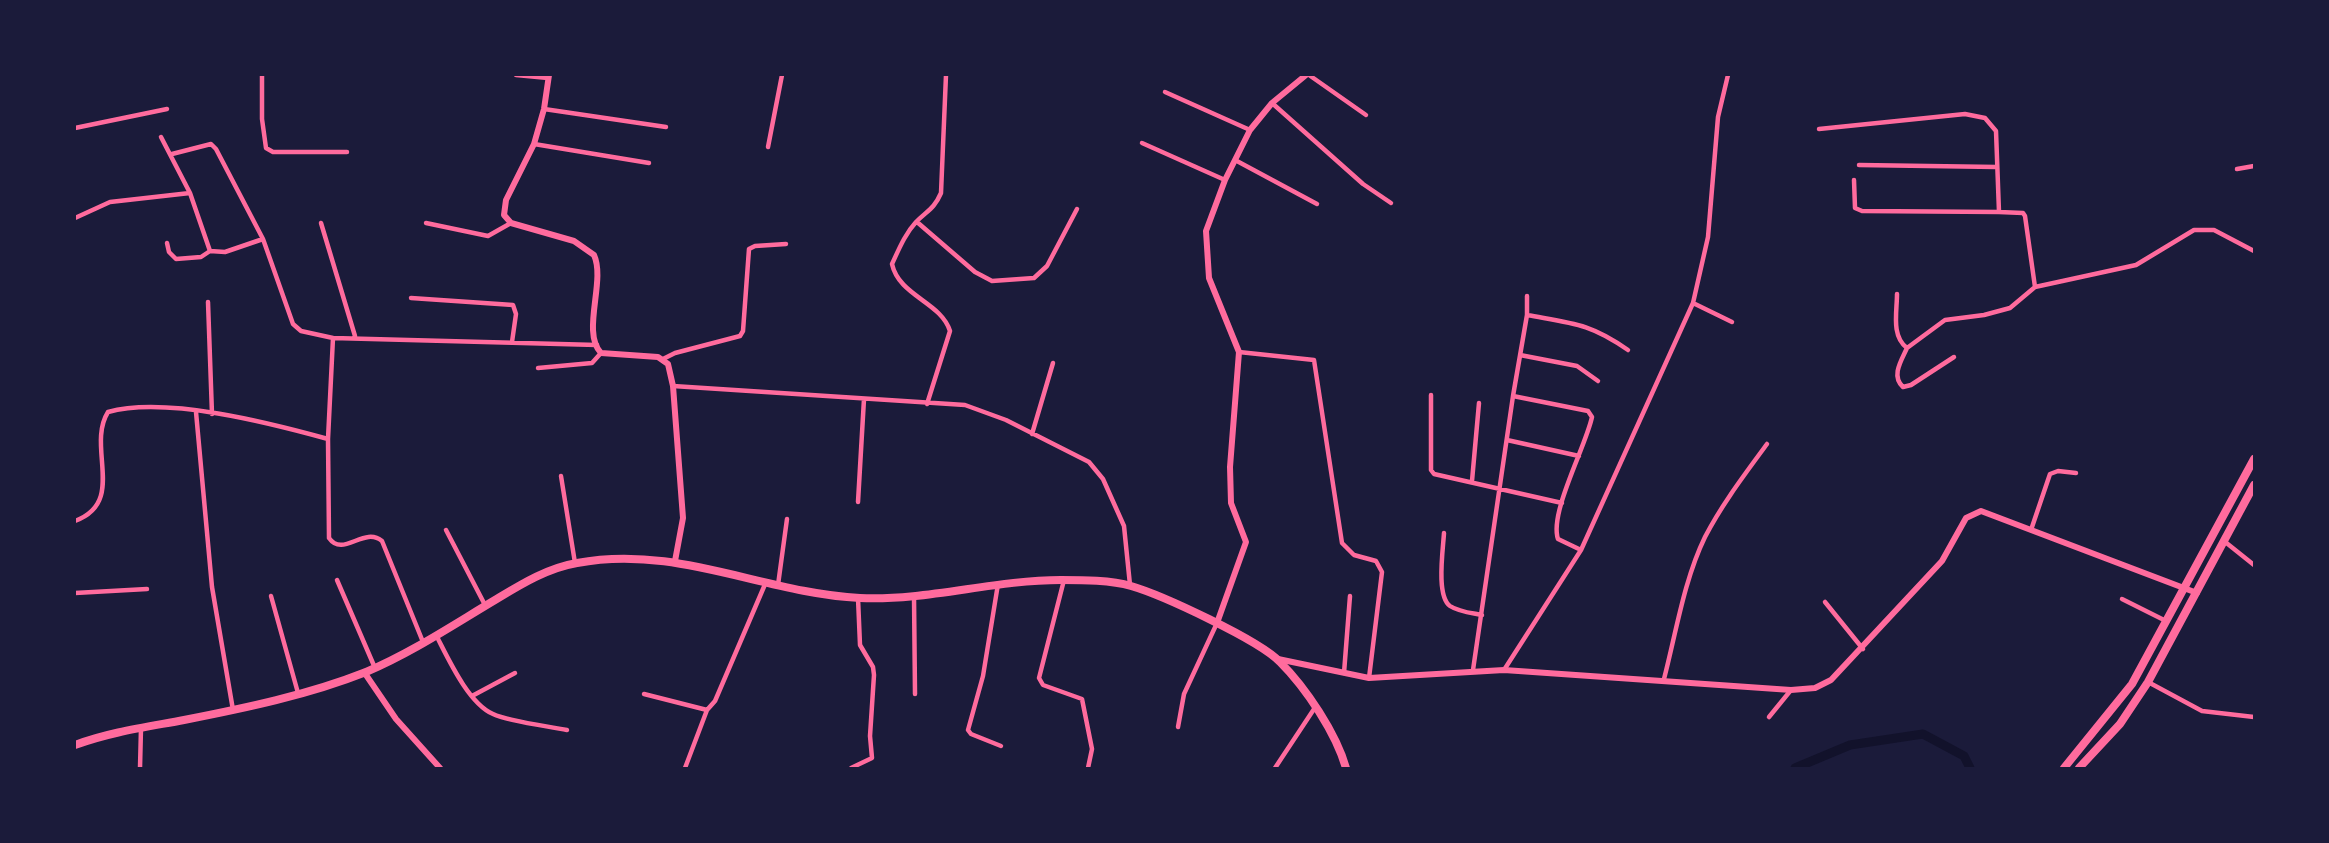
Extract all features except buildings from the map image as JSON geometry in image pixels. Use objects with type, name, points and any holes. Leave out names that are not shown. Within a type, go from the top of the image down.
[{"type":"highway","points":[[2064,768],[2132,684],[2254,459]]},
{"type":"highway","points":[[2079,768],[2120,724],[2148,682],[2253,490]]},
{"type":"main road","points":[[75,745],[103,735],[233,710],[364,672],[436,635],[531,578],[575,563],[634,556],[675,561],[778,585],[858,598],[915,596],[998,582],[1064,580],[1130,585],[1217,623],[1278,659],[1316,706],[1344,766]]},
{"type":"street","points":[[261,75],[262,119],[266,148],[273,152],[347,152]]},
{"type":"street","points":[[516,75],[549,76],[544,109],[534,144],[506,200],[504,215],[511,223],[574,241],[594,255],[597,268],[594,334],[602,353]]},
{"type":"street","points":[[768,147],[782,75]]},
{"type":"street","points":[[927,404],[950,331],[948,323],[898,282],[892,264],[902,242],[916,222],[935,206],[941,193],[946,75]]},
{"type":"street","points":[[1178,727],[1184,694],[1217,623],[1245,542],[1231,503],[1230,467],[1239,352],[1209,278],[1206,231],[1225,180],[1250,130],[1272,103],[1308,75],[1366,115]]},
{"type":"street","points":[[1504,670],[1581,550],[1693,303],[1708,237],[1718,117],[1728,75]]},
{"type":"street","points":[[1165,92],[1250,130]]},
{"type":"street","points":[[1272,103],[1363,184],[1391,203]]},
{"type":"street","points":[[75,128],[167,109]]},
{"type":"street","points":[[544,109],[666,127]]},
{"type":"street","points":[[1820,129],[1965,114],[1986,118],[1996,131],[1999,212]]},
{"type":"street","points":[[161,137],[172,154],[190,194],[210,251]]},
{"type":"street","points":[[1142,143],[1225,180]]},
{"type":"street","points":[[172,154],[211,144],[216,149],[263,239],[293,324],[301,331],[333,338],[355,336],[597,345]]},
{"type":"street","points":[[534,144],[649,163]]},
{"type":"street","points":[[1235,159],[1317,204]]},
{"type":"street","points":[[1859,165],[1997,167]]},
{"type":"street","points":[[2237,169],[2254,166]]},
{"type":"street","points":[[1854,180],[1855,208],[1862,211],[2023,213],[2035,287]]},
{"type":"street","points":[[75,218],[110,202],[190,194]]},
{"type":"street","points":[[916,222],[982,277],[992,281],[1034,278],[1047,266],[1077,208]]},
{"type":"street","points":[[321,223],[355,336]]},
{"type":"street","points":[[426,223],[488,236],[511,223]]},
{"type":"street","points":[[1954,357],[1911,385],[1903,387],[1898,382],[1897,375],[1907,348],[1945,320],[1984,315],[2010,308],[2035,287],[2136,265],[2202,228],[2214,230],[2254,251]]},
{"type":"street","points":[[167,243],[176,259],[201,257],[210,251],[225,252],[263,239]]},
{"type":"street","points":[[602,353],[663,359],[675,353],[740,336],[743,331],[750,249],[755,246],[786,244]]},
{"type":"street","points":[[1896,294],[1897,334],[1900,343],[1907,348]]},
{"type":"street","points":[[1473,670],[1527,315],[1527,296]]},
{"type":"street","points":[[411,298],[513,305],[516,314],[512,342]]},
{"type":"street","points":[[208,302],[212,414]]},
{"type":"street","points":[[1693,303],[1732,322]]},
{"type":"street","points":[[1527,315],[1588,326],[1604,333],[1628,350]]},
{"type":"street","points":[[333,338],[328,439],[329,538],[338,545],[344,545],[367,535],[374,535],[382,541],[423,642]]},
{"type":"street","points":[[1239,352],[1314,360],[1342,543],[1354,555],[1376,561],[1382,572],[1369,678]]},
{"type":"street","points":[[538,368],[592,363],[602,353]]},
{"type":"street","points":[[1520,355],[1576,366],[1598,381]]},
{"type":"street","points":[[663,359],[670,369],[673,386],[683,519],[675,561]]},
{"type":"street","points":[[1032,434],[1053,363]]},
{"type":"street","points":[[673,386],[965,405],[1006,420],[1089,462],[1103,480],[1124,526],[1130,585]]},
{"type":"street","points":[[1431,395],[1431,470],[1439,476],[1472,481],[1562,503]]},
{"type":"street","points":[[1513,396],[1590,414],[1591,420],[1562,503],[1556,531],[1558,539],[1581,550]]},
{"type":"street","points":[[858,502],[864,399]]},
{"type":"street","points":[[1472,481],[1479,403]]},
{"type":"street","points":[[75,521],[86,517],[100,502],[103,483],[101,422],[108,412],[129,406],[196,412],[258,421],[328,439]]},
{"type":"street","points":[[196,412],[212,587],[233,710]]},
{"type":"street","points":[[1507,440],[1579,456]]},
{"type":"street","points":[[1664,679],[1693,570],[1704,539],[1719,512],[1767,444]]},
{"type":"street","points":[[2031,530],[2050,474],[2058,471],[2076,472]]},
{"type":"street","points":[[561,476],[575,563]]},
{"type":"street","points":[[1278,659],[1369,678],[1416,677],[1473,670],[1504,670],[1664,679],[1791,690],[1815,688],[1831,680],[1863,649],[1942,561],[1966,518],[1982,512],[2197,592]]},
{"type":"street","points":[[778,585],[787,519]]},
{"type":"street","points":[[446,530],[485,606]]},
{"type":"street","points":[[1444,533],[1442,589],[1444,599],[1456,609],[1482,615]]},
{"type":"street","points":[[2224,541],[2254,565]]},
{"type":"street","points":[[337,580],[375,668]]},
{"type":"street","points":[[1064,580],[1039,678],[1043,685],[1082,699],[1092,749],[1088,768]]},
{"type":"street","points":[[685,768],[707,710],[715,701],[766,582]]},
{"type":"street","points":[[998,582],[983,676],[968,730],[971,734],[1001,746]]},
{"type":"street","points":[[75,592],[147,589]]},
{"type":"street","points":[[271,596],[298,693]]},
{"type":"street","points":[[915,596],[915,694]]},
{"type":"street","points":[[1344,674],[1350,596]]},
{"type":"street","points":[[849,768],[870,760],[873,755],[870,736],[874,675],[873,667],[860,645],[858,598]]},
{"type":"street","points":[[2122,599],[2166,621]]},
{"type":"street","points":[[1825,602],[1863,649]]},
{"type":"street","points":[[436,635],[472,696],[492,714],[567,730]]},
{"type":"street","points":[[364,672],[396,719],[440,768]]},
{"type":"street","points":[[472,696],[515,673]]},
{"type":"street","points":[[2148,682],[2202,711],[2254,717]]},
{"type":"street","points":[[1769,717],[1791,690]]},
{"type":"street","points":[[644,694],[707,710]]},
{"type":"street","points":[[1275,768],[1316,706]]},
{"type":"street","points":[[140,768],[141,728]]},
{"type":"waterway","points":[[1795,768],[1850,745],[1923,734],[1964,756],[1970,768]]}]
